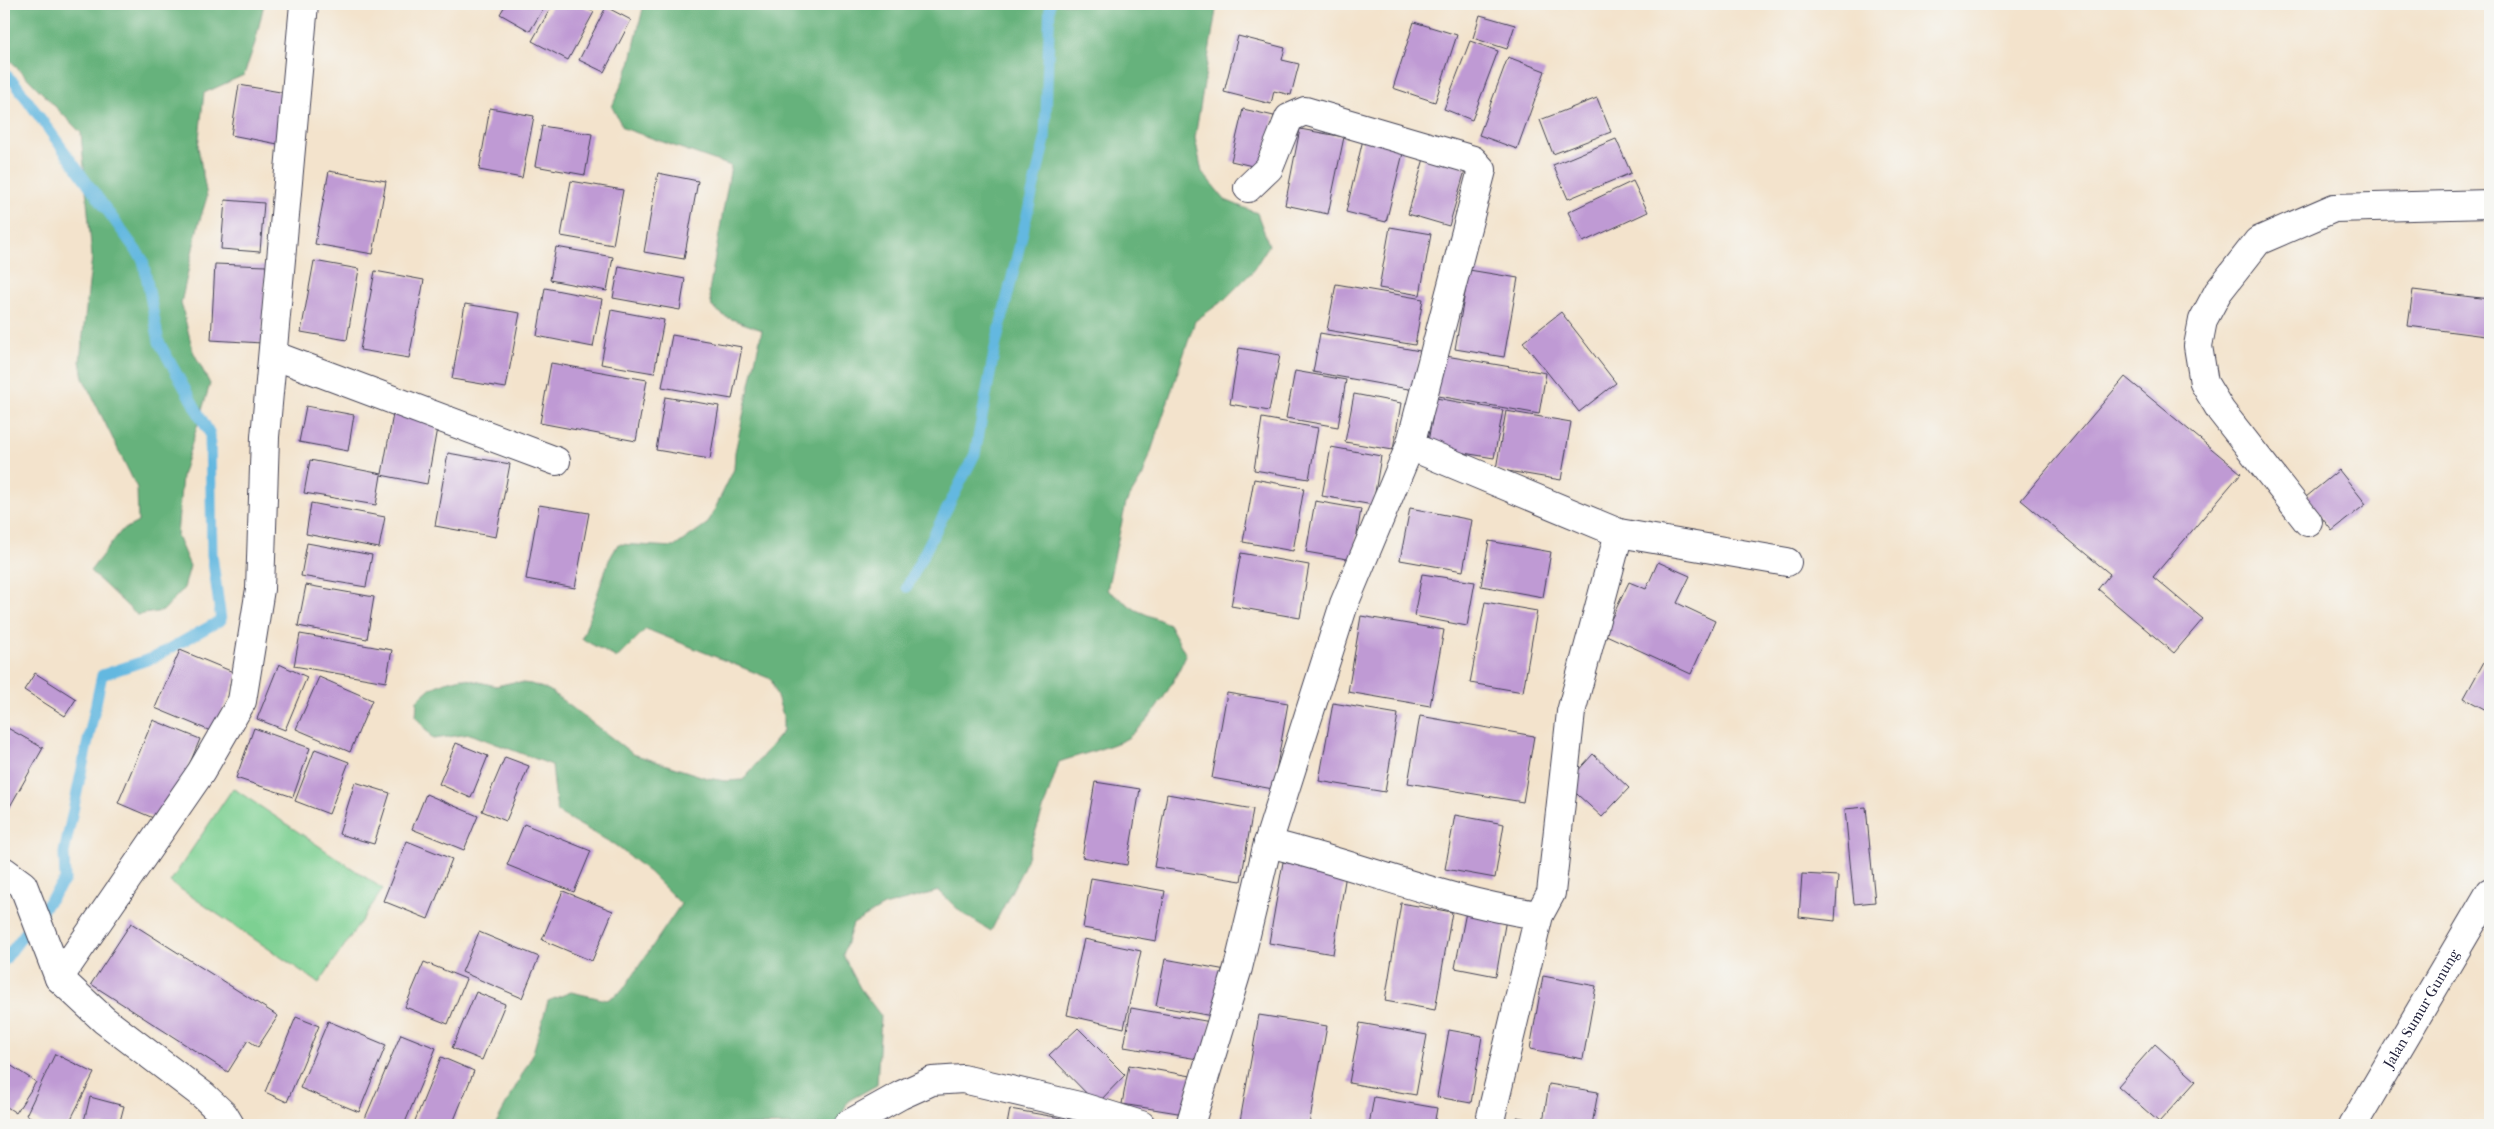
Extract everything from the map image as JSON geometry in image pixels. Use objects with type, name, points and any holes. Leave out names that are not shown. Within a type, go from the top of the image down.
[{"type":"street","points":[[59,978],[201,772],[242,701],[260,590],[265,437],[304,4]]},
{"type":"street","points":[[1190,1125],[1238,968],[1268,843],[1344,604],[1410,446],[1482,170],[1473,160],[1305,111],[1289,118],[1269,168],[1248,188]]},
{"type":"street","points":[[2308,522],[2221,411],[2204,384],[2198,346],[2203,320],[2218,292],[2258,241],[2334,208],[2490,204]]},
{"type":"street","points":[[273,355],[556,461]]},
{"type":"street","points":[[1410,446],[1619,533],[1787,562]]},
{"type":"street","points":[[1489,1125],[1539,914],[1550,893],[1571,712],[1619,533]]},
{"type":"street","points":[[1268,843],[1322,856],[1496,908],[1539,914]]},
{"type":"street","points":[[14,878],[42,936],[59,978],[104,1020],[204,1096],[224,1115],[230,1125]]},
{"type":"street","name":"Jalan Sumur Gunung","points":[[2353,1125],[2490,892]]},
{"type":"street","points":[[847,1125],[901,1095],[932,1081],[963,1079],[1079,1106],[1141,1125]]},
{"type":"green space","points":[[4,4],[264,4],[255,43],[244,75],[204,93],[198,147],[207,197],[198,226],[181,303],[193,351],[210,384],[182,476],[177,536],[190,566],[184,588],[163,611],[137,615],[90,571],[121,531],[138,522],[137,488],[83,378],[80,361],[92,257],[81,133],[4,54]]},
{"type":"green space","points":[[644,4],[1217,4],[1195,138],[1202,172],[1225,200],[1257,213],[1269,245],[1252,272],[1224,300],[1195,321],[1143,475],[1126,503],[1107,590],[1136,610],[1169,624],[1186,655],[1181,666],[1155,710],[1129,737],[1107,747],[1059,762],[1023,869],[991,931],[963,914],[939,891],[884,906],[853,924],[843,955],[860,988],[881,1016],[877,1085],[848,1101],[837,1125],[495,1125],[532,1056],[548,1001],[571,992],[607,1000],[622,991],[681,904],[649,872],[615,845],[557,812],[552,765],[470,734],[433,739],[416,717],[417,700],[429,689],[445,682],[462,678],[496,686],[514,682],[531,684],[549,690],[633,754],[707,778],[725,781],[743,780],[783,731],[783,715],[771,679],[646,629],[617,658],[582,639],[609,560],[618,544],[674,547],[708,523],[734,469],[735,452],[762,330],[726,317],[712,307],[709,291],[731,166],[623,128],[612,107],[630,64]]},
{"type":"green space","points":[[233,788],[383,889],[319,983],[170,882]]},
{"type":"building","points":[[506,4],[546,4],[530,31],[500,14]]},
{"type":"building","points":[[553,4],[579,4],[594,12],[568,60],[532,41]]},
{"type":"building","points":[[606,7],[631,20],[604,72],[579,60]]},
{"type":"building","points":[[1480,15],[1515,25],[1507,49],[1473,38]]},
{"type":"building","points":[[1414,22],[1457,35],[1435,102],[1393,88]]},
{"type":"building","points":[[1238,36],[1285,48],[1282,60],[1299,64],[1291,95],[1274,91],[1271,104],[1224,92]]},
{"type":"building","points":[[1470,41],[1498,51],[1472,120],[1444,109]]},
{"type":"building","points":[[1508,57],[1545,71],[1517,149],[1479,135]]},
{"type":"building","points":[[239,85],[292,94],[283,145],[231,135]]},
{"type":"building","points":[[1597,98],[1611,132],[1553,154],[1540,120]]},
{"type":"building","points":[[490,108],[534,116],[522,178],[479,170]]},
{"type":"building","points":[[1243,109],[1274,116],[1261,168],[1231,161]]},
{"type":"building","points":[[542,126],[592,134],[585,175],[535,166]]},
{"type":"building","points":[[1300,129],[1344,137],[1328,214],[1285,205]]},
{"type":"building","points":[[1364,135],[1405,145],[1386,222],[1346,212]]},
{"type":"building","points":[[1616,139],[1631,173],[1568,199],[1553,165]]},
{"type":"building","points":[[1425,155],[1466,167],[1449,226],[1408,214]]},
{"type":"building","points":[[329,171],[386,181],[373,254],[315,244]]},
{"type":"building","points":[[658,173],[698,181],[684,259],[644,252]]},
{"type":"building","points":[[571,181],[623,190],[613,245],[561,236]]},
{"type":"building","points":[[1633,181],[1648,212],[1583,242],[1568,212]]},
{"type":"building","points":[[225,200],[264,203],[260,252],[221,249]]},
{"type":"building","points":[[1390,227],[1431,234],[1420,295],[1379,288]]},
{"type":"building","points":[[556,247],[613,257],[607,291],[550,280]]},
{"type":"building","points":[[314,261],[359,269],[347,340],[301,332]]},
{"type":"building","points":[[215,264],[266,266],[262,343],[211,340]]},
{"type":"building","points":[[619,266],[685,279],[680,310],[613,298]]},
{"type":"building","points":[[1469,270],[1518,278],[1504,357],[1455,349]]},
{"type":"building","points":[[375,271],[424,280],[409,358],[360,350]]},
{"type":"building","points":[[1336,284],[1423,299],[1415,345],[1327,330]]},
{"type":"building","points":[[545,288],[602,299],[593,347],[537,336]]},
{"type":"building","points":[[2413,290],[2489,299],[2485,336],[2408,326]]},
{"type":"building","points":[[465,304],[520,313],[506,388],[452,379]]},
{"type":"building","points":[[611,310],[664,320],[654,373],[601,364]]},
{"type":"building","points":[[1561,312],[1616,383],[1579,412],[1523,342]]},
{"type":"building","points":[[1320,333],[1420,351],[1414,390],[1313,372]]},
{"type":"building","points":[[672,335],[742,347],[732,399],[662,387]]},
{"type":"building","points":[[1239,348],[1280,355],[1269,411],[1230,404]]},
{"type":"building","points":[[1440,355],[1546,373],[1539,414],[1433,395]]},
{"type":"building","points":[[551,363],[647,380],[636,441],[540,423]]},
{"type":"building","points":[[1295,371],[1346,380],[1338,427],[1286,418]]},
{"type":"building","points":[[2125,377],[2241,473],[2153,577],[2203,619],[2174,653],[2098,589],[2110,574],[2021,500]]},
{"type":"building","points":[[1354,394],[1401,403],[1393,450],[1345,442]]},
{"type":"building","points":[[665,397],[719,406],[710,459],[656,450]]},
{"type":"building","points":[[1436,398],[1503,410],[1494,458],[1427,447]]},
{"type":"building","points":[[306,406],[354,415],[348,451],[299,442]]},
{"type":"building","points":[[394,409],[439,417],[427,484],[381,475],[376,505],[304,493],[310,460],[382,474]]},
{"type":"building","points":[[1506,411],[1571,422],[1561,480],[1496,469]]},
{"type":"building","points":[[1262,418],[1318,428],[1309,479],[1254,470]]},
{"type":"building","points":[[1331,447],[1381,456],[1373,505],[1322,496]]},
{"type":"building","points":[[448,453],[510,464],[496,537],[435,526]]},
{"type":"building","points":[[2339,470],[2366,504],[2332,531],[2306,497]]},
{"type":"building","points":[[1254,479],[1304,488],[1293,551],[1243,542]]},
{"type":"building","points":[[1315,501],[1361,509],[1353,560],[1306,552]]},
{"type":"building","points":[[311,503],[385,517],[379,548],[306,534]]},
{"type":"building","points":[[539,505],[589,513],[575,588],[526,579]]},
{"type":"building","points":[[1410,508],[1472,520],[1463,571],[1400,560]]},
{"type":"building","points":[[1489,541],[1551,552],[1543,597],[1481,586]]},
{"type":"building","points":[[307,543],[372,555],[366,587],[301,576]]},
{"type":"building","points":[[1241,553],[1309,565],[1300,618],[1231,606]]},
{"type":"building","points":[[1658,562],[1690,576],[1677,603],[1715,621],[1691,674],[1604,634],[1629,582],[1646,589]]},
{"type":"building","points":[[1422,574],[1475,582],[1467,626],[1414,616]]},
{"type":"building","points":[[306,585],[374,597],[367,639],[298,626]]},
{"type":"building","points":[[1485,602],[1537,611],[1523,692],[1470,683]]},
{"type":"building","points":[[1361,616],[1444,630],[1430,706],[1348,692]]},
{"type":"building","points":[[300,634],[392,650],[386,682],[294,666]]},
{"type":"building","points":[[180,650],[238,674],[213,732],[155,708]]},
{"type":"building","points":[[2490,651],[2490,712],[2464,698]]},
{"type":"building","points":[[279,664],[307,677],[285,730],[257,719]]},
{"type":"building","points":[[35,673],[76,699],[65,716],[24,690]]},
{"type":"building","points":[[319,677],[372,700],[350,752],[296,729]]},
{"type":"building","points":[[1227,693],[1288,703],[1273,789],[1212,778]]},
{"type":"building","points":[[1333,703],[1398,714],[1385,792],[1319,781]]},
{"type":"building","points":[[1420,716],[1534,736],[1523,802],[1408,783]]},
{"type":"building","points":[[153,720],[200,739],[165,823],[118,803]]},
{"type":"building","points":[[4,726],[43,748],[4,817]]},
{"type":"building","points":[[254,728],[310,748],[293,797],[236,778]]},
{"type":"building","points":[[456,743],[488,756],[471,798],[439,784]]},
{"type":"building","points":[[315,749],[349,762],[329,814],[295,801]]},
{"type":"building","points":[[1593,754],[1629,788],[1602,817],[1566,784]]},
{"type":"building","points":[[505,757],[529,766],[506,821],[482,811]]},
{"type":"building","points":[[355,782],[390,793],[374,844],[339,834]]},
{"type":"building","points":[[1095,782],[1140,789],[1127,865],[1082,857]]},
{"type":"building","points":[[426,794],[478,816],[464,850],[412,829]]},
{"type":"building","points":[[1167,794],[1253,809],[1241,881],[1154,867]]},
{"type":"building","points":[[1866,807],[1875,902],[1854,904],[1845,809]]},
{"type":"building","points":[[1455,815],[1504,824],[1495,878],[1445,869]]},
{"type":"building","points":[[524,824],[591,851],[574,892],[507,865]]},
{"type":"building","points":[[407,841],[452,859],[428,919],[383,901]]},
{"type":"building","points":[[1283,862],[1346,874],[1333,954],[1269,943]]},
{"type":"building","points":[[1802,874],[1838,876],[1835,921],[1799,917]]},
{"type":"building","points":[[1091,878],[1165,891],[1156,941],[1083,928]]},
{"type":"building","points":[[563,891],[613,911],[592,961],[542,940]]},
{"type":"building","points":[[1401,903],[1452,912],[1435,1010],[1385,1001]]},
{"type":"building","points":[[1466,912],[1506,919],[1496,976],[1455,968]]},
{"type":"building","points":[[131,923],[278,1016],[258,1047],[248,1040],[228,1072],[91,984]]},
{"type":"building","points":[[479,932],[539,957],[522,998],[462,972]]},
{"type":"building","points":[[1084,939],[1141,951],[1124,1028],[1067,1015]]},
{"type":"building","points":[[1165,959],[1226,970],[1218,1017],[1156,1006]]},
{"type":"building","points":[[424,962],[466,979],[448,1024],[405,1007]]},
{"type":"building","points":[[1543,976],[1596,986],[1583,1059],[1530,1049]]},
{"type":"building","points":[[476,992],[505,1004],[482,1060],[452,1048]]},
{"type":"building","points":[[1131,1008],[1211,1022],[1204,1060],[1124,1047]]},
{"type":"building","points":[[1259,1015],[1327,1026],[1309,1125],[1265,1125],[1240,1121]]},
{"type":"building","points":[[296,1017],[319,1026],[287,1102],[265,1092]]},
{"type":"building","points":[[328,1021],[386,1045],[359,1112],[300,1088]]},
{"type":"building","points":[[1360,1023],[1427,1035],[1416,1095],[1349,1083]]},
{"type":"building","points":[[1078,1028],[1125,1075],[1097,1104],[1049,1055]]},
{"type":"building","points":[[1449,1030],[1482,1036],[1471,1103],[1437,1097]]},
{"type":"building","points":[[401,1034],[436,1048],[404,1125],[369,1125],[363,1123]]},
{"type":"building","points":[[2155,1044],[2196,1081],[2159,1122],[2118,1086]]},
{"type":"building","points":[[55,1054],[94,1073],[68,1125],[47,1125],[26,1115]]},
{"type":"building","points":[[441,1057],[474,1071],[452,1125],[419,1125],[414,1123]]},
{"type":"building","points":[[4,1061],[36,1082],[16,1113],[4,1105]]},
{"type":"building","points":[[1129,1065],[1191,1076],[1184,1114],[1122,1104]]},
{"type":"building","points":[[1549,1084],[1598,1092],[1592,1125],[1516,1125],[1517,1117],[1543,1122]]},
{"type":"building","points":[[90,1097],[124,1106],[119,1125],[83,1125]]},
{"type":"building","points":[[1374,1097],[1437,1108],[1434,1125],[1369,1125]]},
{"type":"building","points":[[1010,1109],[1078,1121],[1077,1125],[1007,1125]]},
{"type":"waterway","points":[[907,587],[975,454],[995,348],[1045,140],[1050,4]]},
{"type":"waterway","points":[[4,73],[15,83],[143,260],[159,342],[210,434],[212,555],[221,620],[153,658],[102,675],[64,853],[65,880],[4,961]]}]
